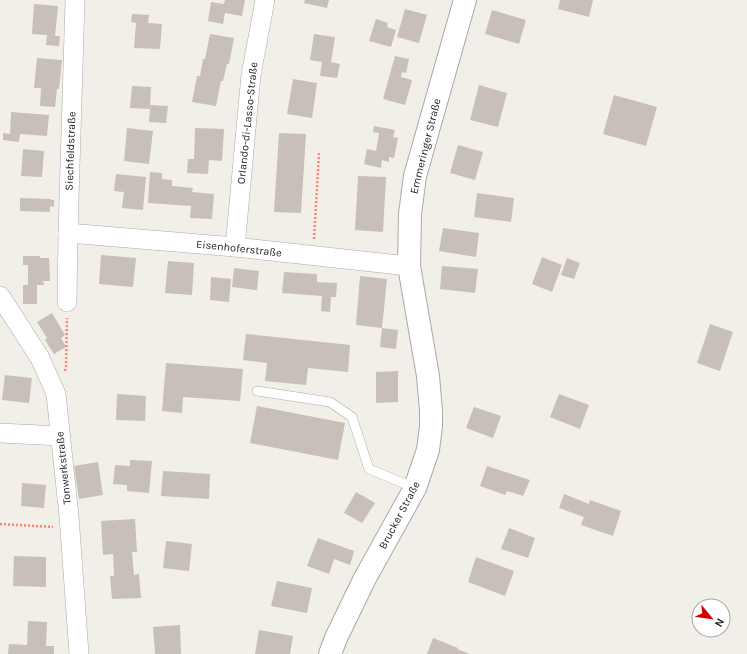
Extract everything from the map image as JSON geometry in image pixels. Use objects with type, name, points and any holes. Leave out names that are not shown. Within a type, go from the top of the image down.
[{"type":"street","name":"Siechfeldstraße","points":[[67,302],[75,0]]},
{"type":"street","name":"Orlando-di-Lasso-Straße","points":[[235,247],[251,75],[265,0]]},
{"type":"street","name":"Emmeringer Straße","points":[[414,295],[409,266],[410,214],[415,176],[465,0]]},
{"type":"street","name":"Eisenhoferstraße","points":[[68,233],[235,247],[409,266]]},
{"type":"street","name":"Brucker Straße","points":[[330,654],[338,633],[364,580],[415,488],[428,450],[431,426],[428,376],[414,295]]},
{"type":"street","name":"Tonwerkstraße","points":[[0,296],[40,358],[56,394],[70,528],[79,654]]},
{"type":"street","points":[[0,433],[60,436]]},
{"type":"lane","points":[[257,391],[330,402],[352,417],[370,469],[415,488]]},
{"type":"path","points":[[313,255],[319,153]]},
{"type":"path","points":[[56,394],[66,367],[67,302]]},
{"type":"path","points":[[0,524],[70,528]]},
{"type":"building","points":[[225,0],[245,0],[242,16],[225,13],[223,24],[208,21],[211,2],[224,4]]},
{"type":"building","points":[[305,0],[329,0],[327,8],[304,3]]},
{"type":"building","points":[[560,0],[593,0],[589,17],[558,9]]},
{"type":"building","points":[[34,4],[58,6],[55,36],[60,36],[59,46],[46,45],[47,35],[32,34]]},
{"type":"building","points":[[405,9],[427,15],[419,43],[397,37]]},
{"type":"building","points":[[492,10],[526,20],[519,44],[485,34]]},
{"type":"building","points":[[132,14],[149,15],[148,23],[162,24],[160,49],[134,48],[136,23],[131,22]]},
{"type":"building","points":[[376,19],[388,23],[387,27],[396,30],[391,47],[369,41]]},
{"type":"building","points":[[210,34],[234,38],[229,64],[227,64],[223,81],[221,81],[216,106],[192,102],[197,76],[200,76]]},
{"type":"building","points":[[314,34],[335,37],[331,62],[340,64],[337,78],[320,76],[322,62],[310,60]]},
{"type":"building","points":[[395,56],[409,59],[406,73],[402,72],[401,77],[412,80],[405,105],[383,99]]},
{"type":"building","points":[[37,58],[62,60],[59,89],[57,89],[55,107],[40,106],[41,88],[34,88]]},
{"type":"building","points":[[293,79],[317,83],[312,118],[287,114]]},
{"type":"building","points":[[479,85],[507,93],[498,127],[470,120]]},
{"type":"building","points":[[132,86],[151,87],[150,105],[168,106],[166,123],[149,122],[150,109],[130,108]]},
{"type":"building","points":[[614,95],[657,107],[646,146],[603,134]]},
{"type":"building","points":[[11,112],[49,115],[47,136],[20,134],[19,142],[3,140],[3,133],[10,134]]},
{"type":"building","points":[[374,126],[395,130],[393,137],[398,138],[394,158],[389,157],[389,162],[382,160],[381,168],[364,164],[367,149],[376,151],[379,133],[373,132]]},
{"type":"building","points":[[127,128],[153,131],[149,164],[124,161]]},
{"type":"building","points":[[195,128],[224,129],[222,161],[209,160],[208,174],[187,173],[188,159],[194,159]]},
{"type":"building","points":[[279,133],[306,134],[301,213],[274,212]]},
{"type":"building","points":[[458,145],[483,152],[475,180],[450,173]]},
{"type":"building","points":[[23,149],[44,151],[42,177],[21,176]]},
{"type":"building","points":[[150,172],[162,173],[162,179],[172,180],[172,186],[193,188],[192,192],[214,194],[212,219],[190,218],[191,206],[148,203]]},
{"type":"building","points":[[116,174],[146,177],[143,210],[122,208],[124,192],[114,191]]},
{"type":"building","points":[[358,176],[386,177],[383,232],[355,230]]},
{"type":"building","points":[[477,193],[514,198],[511,222],[474,217]]},
{"type":"building","points":[[20,198],[51,199],[54,200],[54,207],[50,206],[50,212],[20,211]]},
{"type":"building","points":[[443,228],[479,233],[476,257],[439,251]]},
{"type":"building","points":[[101,255],[136,258],[133,287],[99,284]]},
{"type":"building","points":[[23,256],[40,256],[40,258],[49,258],[50,281],[43,281],[44,285],[37,285],[37,304],[23,304],[23,285],[28,285],[28,265],[23,265]]},
{"type":"building","points":[[542,257],[562,265],[552,292],[532,284]]},
{"type":"building","points":[[567,258],[580,263],[574,279],[561,275]]},
{"type":"building","points":[[168,261],[194,263],[192,295],[165,293]]},
{"type":"building","points":[[442,266],[478,269],[475,293],[440,289]]},
{"type":"building","points":[[234,268],[259,271],[257,290],[232,287]]},
{"type":"building","points":[[284,272],[317,274],[317,282],[337,283],[336,297],[331,297],[330,312],[321,311],[322,296],[282,293]]},
{"type":"building","points":[[360,276],[387,279],[382,328],[356,325]]},
{"type":"building","points":[[211,277],[231,279],[229,302],[210,300]]},
{"type":"building","points":[[52,313],[65,335],[61,338],[66,347],[54,354],[45,340],[47,338],[37,322]]},
{"type":"building","points":[[710,324],[733,332],[720,371],[697,363]]},
{"type":"building","points":[[382,328],[398,330],[396,349],[380,347]]},
{"type":"building","points":[[246,334],[350,345],[348,372],[308,368],[306,385],[265,381],[267,363],[243,360]]},
{"type":"building","points":[[166,363],[243,369],[240,401],[183,397],[182,413],[162,411]]},
{"type":"building","points":[[398,371],[398,402],[376,403],[376,372]]},
{"type":"building","points":[[5,375],[32,378],[29,403],[2,400]]},
{"type":"building","points":[[117,394],[146,396],[145,421],[116,420]]},
{"type":"building","points":[[559,394],[589,405],[580,429],[550,417]]},
{"type":"building","points":[[257,406],[345,423],[338,460],[250,443]]},
{"type":"building","points":[[474,407],[501,416],[493,438],[466,428]]},
{"type":"building","points":[[130,460],[152,461],[149,493],[127,491],[127,485],[113,484],[115,465],[130,466]]},
{"type":"building","points":[[98,462],[103,495],[79,499],[74,466]]},
{"type":"building","points":[[487,466],[530,480],[523,496],[507,491],[505,495],[480,486]]},
{"type":"building","points":[[163,471],[210,474],[209,499],[161,496]]},
{"type":"building","points":[[22,483],[46,485],[44,508],[21,506]]},
{"type":"building","points":[[356,492],[375,503],[362,523],[344,513]]},
{"type":"building","points":[[564,494],[589,504],[590,500],[621,511],[613,536],[581,525],[584,517],[559,508]]},
{"type":"building","points":[[135,519],[137,552],[132,552],[134,575],[139,574],[141,598],[112,599],[110,576],[114,576],[113,554],[103,555],[101,521]]},
{"type":"building","points":[[509,528],[535,538],[528,558],[501,549]]},
{"type":"building","points":[[318,538],[354,551],[350,565],[334,559],[329,574],[307,566]]},
{"type":"building","points":[[166,541],[192,544],[189,571],[163,568]]},
{"type":"building","points":[[14,556],[46,557],[46,587],[13,586]]},
{"type":"building","points":[[476,557],[514,571],[505,596],[468,582]]},
{"type":"building","points":[[277,581],[312,588],[307,613],[271,606]]},
{"type":"building","points":[[28,621],[47,622],[46,646],[54,646],[54,654],[8,654],[9,644],[27,645]]},
{"type":"building","points":[[180,625],[181,654],[155,654],[153,627]]},
{"type":"building","points":[[259,630],[293,636],[290,654],[255,654]]},
{"type":"building","points":[[433,638],[458,648],[457,649],[470,654],[427,654]]}]
